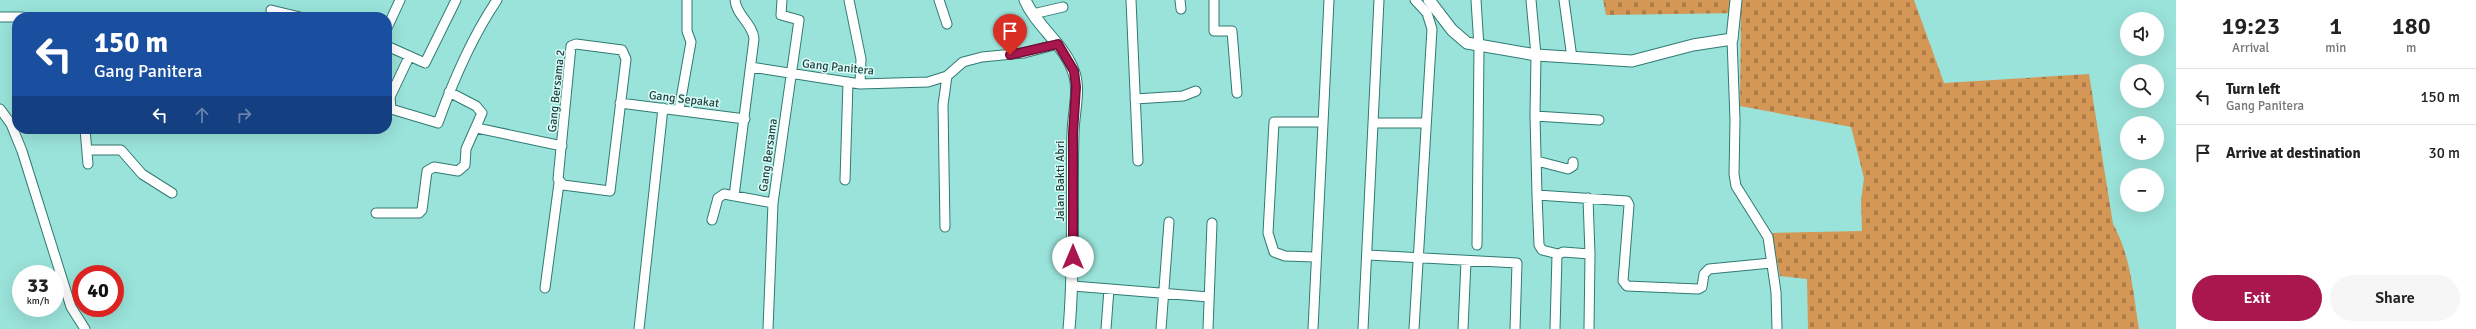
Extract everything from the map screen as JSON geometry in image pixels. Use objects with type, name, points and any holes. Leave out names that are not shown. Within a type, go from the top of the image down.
[{"type":"street","points":[[392,17],[400,0]]},
{"type":"street","points":[[392,48],[425,63],[456,0]]},
{"type":"street","points":[[392,111],[438,123],[449,92],[487,15],[497,0]]},
{"type":"street","points":[[679,110],[691,42],[687,32],[687,0]]},
{"type":"street","points":[[734,196],[745,119],[754,35],[738,9],[735,0]]},
{"type":"street","name":"Gang Bersama","points":[[768,329],[773,203],[799,20],[781,15],[782,0]]},
{"type":"street","points":[[849,0],[861,59],[860,84]]},
{"type":"street","points":[[939,0],[947,24]]},
{"type":"street","name":"Jalan Bakti Abri","points":[[1025,0],[1033,14],[1058,44],[1074,71],[1076,87],[1073,133],[1073,286],[1069,329]]},
{"type":"street","points":[[1131,0],[1138,161]]},
{"type":"street","points":[[1214,0],[1214,32],[1232,31],[1237,93]]},
{"type":"street","points":[[1313,329],[1315,257],[1329,0]]},
{"type":"street","points":[[1363,329],[1368,255],[1379,0]]},
{"type":"street","points":[[1414,329],[1432,28],[1427,14],[1415,0]]},
{"type":"street","points":[[1429,0],[1458,37],[1479,47],[1536,55],[1632,61],[1692,45],[1732,39]]},
{"type":"street","points":[[1476,0],[1479,47],[1477,245]]},
{"type":"street","points":[[1531,0],[1536,55],[1534,116],[1537,161],[1539,245],[1542,250],[1558,254],[1567,252],[1590,254]]},
{"type":"street","points":[[1564,0],[1572,58]]},
{"type":"street","points":[[1736,0],[1732,39],[1735,120],[1734,174],[1736,186],[1766,232],[1776,292],[1777,329]]},
{"type":"street","points":[[1033,14],[1063,7]]},
{"type":"street","points":[[271,10],[279,12]]},
{"type":"street","points":[[0,16],[12,17]]},
{"type":"street","name":"Gang Bersama 2","points":[[576,44],[622,50],[626,59],[610,191],[559,183],[562,146],[571,46],[576,44]]},
{"type":"street","name":"Gang Panitera","points":[[751,67],[860,84],[928,82],[946,76],[963,62],[982,57],[1024,53],[1058,44]]},
{"type":"street","points":[[392,93],[409,57]]},
{"type":"street","points":[[945,227],[943,105],[946,76]]},
{"type":"street","points":[[844,180],[848,82]]},
{"type":"street","points":[[1135,99],[1184,96],[1196,91]]},
{"type":"street","points":[[376,213],[419,213],[422,210],[427,171],[434,168],[458,171],[462,169],[467,158],[466,149],[477,128],[482,113],[480,108],[449,92]]},
{"type":"street","name":"Gang Sepakat","points":[[620,103],[745,119]]},
{"type":"street","points":[[639,329],[663,108]]},
{"type":"street","points":[[0,109],[12,122]]},
{"type":"street","points":[[1534,116],[1599,120]]},
{"type":"street","points":[[1315,257],[1285,256],[1274,252],[1268,233],[1274,122],[1322,122]]},
{"type":"street","points":[[1373,123],[1426,123]]},
{"type":"street","points":[[477,128],[562,146]]},
{"type":"street","points":[[17,134],[70,307],[85,329]]},
{"type":"street","points":[[85,134],[88,164]]},
{"type":"street","points":[[87,150],[121,150],[142,174],[172,193]]},
{"type":"street","points":[[1537,161],[1568,169],[1573,166],[1573,162]]},
{"type":"street","points":[[545,288],[559,183]]},
{"type":"street","points":[[712,220],[720,195],[773,203]]},
{"type":"street","points":[[1537,195],[1624,199],[1629,205],[1623,281],[1627,286],[1698,289],[1702,287],[1704,274],[1709,269],[1771,264]]},
{"type":"street","points":[[1588,198],[1590,254],[1589,329]]},
{"type":"street","points":[[1161,329],[1169,222]]},
{"type":"street","points":[[1208,329],[1212,223]]},
{"type":"street","points":[[1555,329],[1558,254]]},
{"type":"street","points":[[1368,255],[1517,263],[1515,329]]},
{"type":"street","points":[[1463,329],[1466,261]]},
{"type":"street","points":[[1073,286],[1209,298]]},
{"type":"street","points":[[1106,329],[1109,289]]},
{"type":"green space","points":[[1603,0],[1914,0],[1944,83],[2089,74],[2113,224],[2128,262],[2139,329],[1808,329],[1807,279],[1780,276],[1771,233],[1862,231],[1861,201],[1864,178],[1851,127],[1740,106],[1741,13],[1606,15]]},
{"type":"route","points":[[1010,55],[1043,49],[1058,44],[1074,71],[1076,87],[1073,133],[1073,257]]}]
